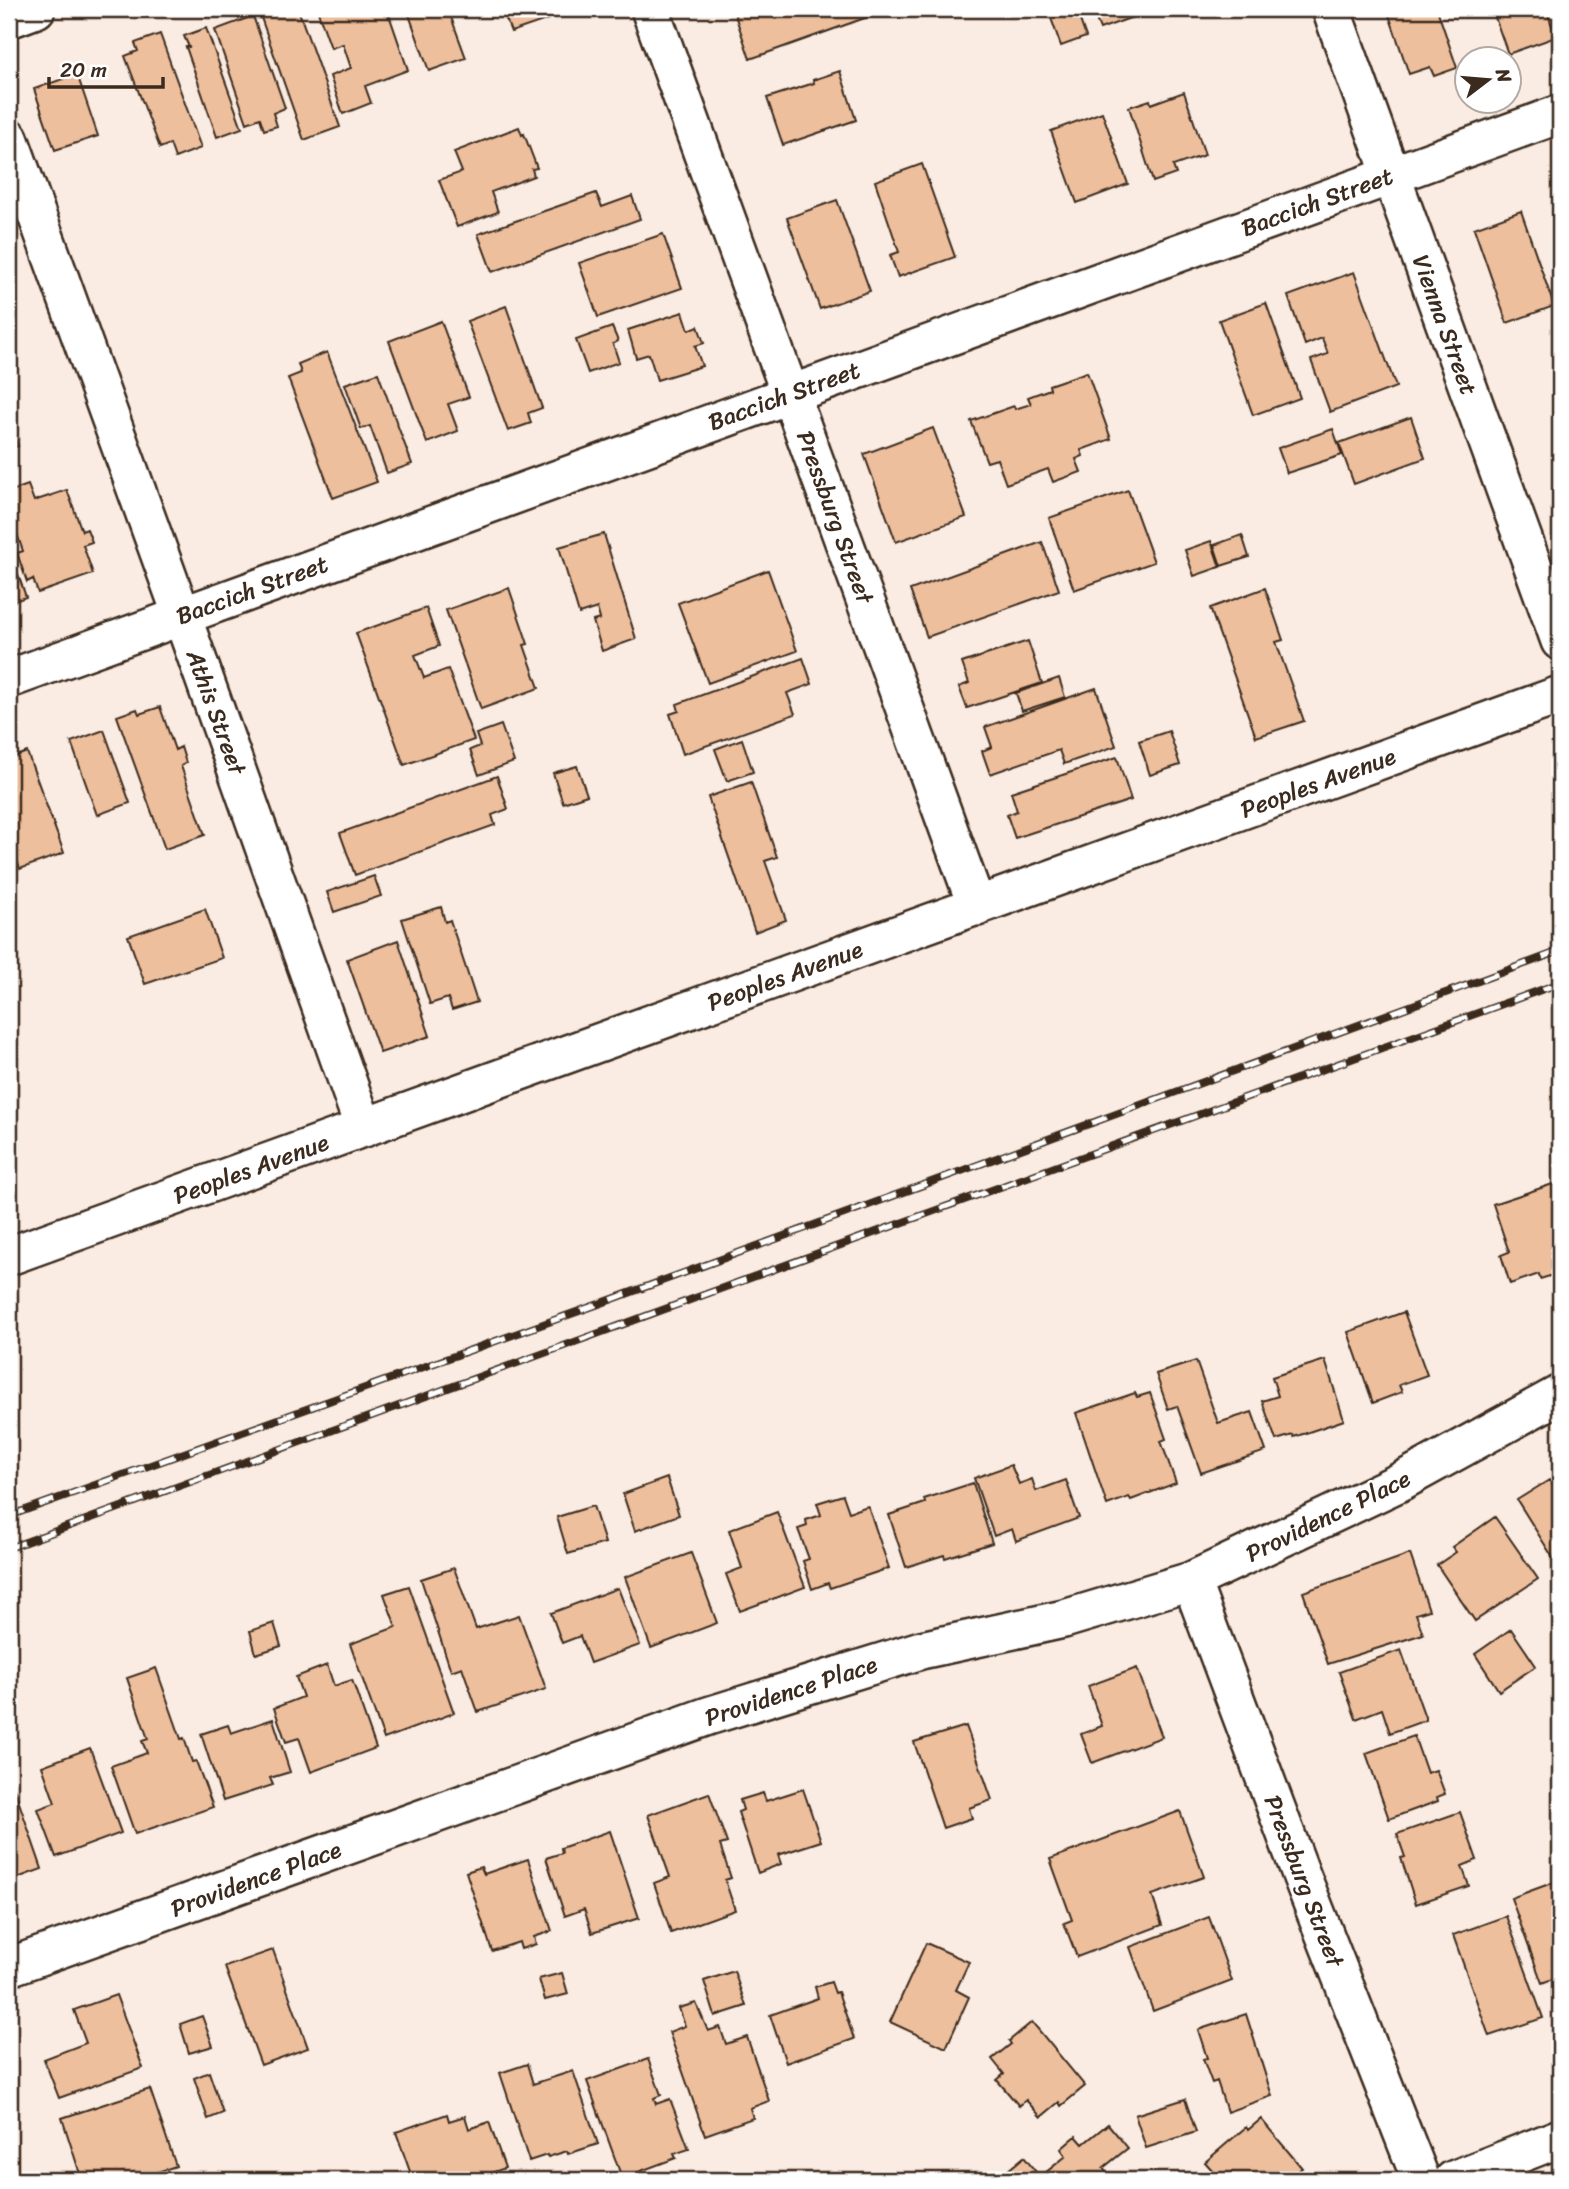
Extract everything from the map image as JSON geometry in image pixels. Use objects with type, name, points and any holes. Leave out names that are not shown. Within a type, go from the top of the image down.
[{"type":"street","points":[[9,19],[36,9]]},
{"type":"street","name":"Pressburg Street","points":[[650,9],[976,907]]},
{"type":"street","name":"Vienna Street","points":[[1331,9],[1560,640]]},
{"type":"street","name":"Baccich Street","points":[[9,679],[1560,114]]},
{"type":"street","name":"Athis Street","points":[[9,138],[364,1128]]},
{"type":"street","name":"Peoples Avenue","points":[[9,1256],[1560,695]]},
{"type":"street","name":"Providence Place","points":[[9,1967],[708,1716],[921,1650],[1063,1619],[1191,1581],[1398,1483],[1560,1394]]},
{"type":"street","name":"Pressburg Street","points":[[1191,1581],[1302,1877],[1421,2180]]},
{"type":"street","points":[[1453,2180],[1560,2138]]},
{"type":"building","points":[[258,9],[298,9],[340,127],[304,140]]},
{"type":"building","points":[[317,9],[387,9],[408,70],[365,86],[371,103],[343,114],[330,76],[351,68],[343,44],[331,48]]},
{"type":"building","points":[[407,9],[448,9],[466,58],[429,71]]},
{"type":"building","points":[[502,9],[545,9],[549,19],[511,32]]},
{"type":"building","points":[[733,9],[875,9],[876,14],[750,59]]},
{"type":"building","points":[[1076,9],[1086,37],[1061,46],[1051,18]]},
{"type":"building","points":[[1092,9],[1155,9],[1100,29]]},
{"type":"building","points":[[1387,9],[1437,9],[1454,59],[1454,69],[1434,76],[1430,67],[1409,74]]},
{"type":"building","points":[[1492,9],[1546,9],[1556,37],[1524,48],[1524,46],[1505,46]]},
{"type":"building","points":[[253,16],[285,108],[273,113],[277,126],[264,130],[260,118],[247,123],[215,30]]},
{"type":"building","points":[[206,28],[242,128],[217,137],[184,36]]},
{"type":"building","points":[[160,34],[201,148],[175,158],[170,144],[160,148],[125,56],[138,51],[135,43]]},
{"type":"building","points":[[840,71],[856,120],[783,145],[767,98],[814,83],[813,80]]},
{"type":"building","points":[[77,74],[98,136],[55,150],[34,89]]},
{"type":"building","points":[[1184,92],[1205,155],[1173,166],[1176,174],[1153,182],[1129,107],[1150,100],[1151,104]]},
{"type":"building","points":[[1102,112],[1128,184],[1077,203],[1051,131]]},
{"type":"building","points":[[519,127],[537,168],[532,169],[534,176],[491,192],[498,212],[457,227],[439,180],[462,172],[454,152]]},
{"type":"building","points":[[922,164],[955,257],[898,277],[890,255],[899,252],[875,181]]},
{"type":"building","points":[[596,193],[602,207],[632,196],[640,219],[492,272],[478,234]]},
{"type":"building","points":[[837,200],[870,291],[820,309],[787,218]]},
{"type":"building","points":[[1521,211],[1554,306],[1507,323],[1474,228]]},
{"type":"building","points":[[663,234],[682,288],[598,317],[579,263]]},
{"type":"building","points":[[1354,272],[1396,387],[1330,412],[1311,360],[1328,354],[1322,338],[1305,345],[1288,296]]},
{"type":"building","points":[[1266,303],[1300,398],[1253,415],[1219,320]]},
{"type":"building","points":[[506,306],[542,408],[528,413],[531,423],[508,431],[467,321]]},
{"type":"building","points":[[683,312],[689,330],[698,326],[704,343],[695,346],[702,366],[657,380],[649,354],[636,358],[628,330]]},
{"type":"building","points":[[441,321],[469,397],[448,404],[458,431],[427,443],[389,341]]},
{"type":"building","points":[[612,327],[618,341],[613,344],[619,362],[588,373],[576,340]]},
{"type":"building","points":[[327,352],[377,482],[333,498],[288,378],[301,373],[298,364]]},
{"type":"building","points":[[1087,372],[1111,439],[1081,450],[1083,456],[1076,459],[1081,472],[1053,482],[1048,469],[1006,484],[997,459],[987,462],[971,421],[1014,406],[1015,409],[1031,404],[1028,397],[1050,389],[1049,385]]},
{"type":"building","points":[[378,373],[412,464],[387,473],[370,426],[361,429],[345,384]]},
{"type":"building","points":[[1411,417],[1425,458],[1354,484],[1339,443]]},
{"type":"building","points":[[9,420],[18,446],[9,449]]},
{"type":"building","points":[[933,428],[966,517],[896,542],[864,454]]},
{"type":"building","points":[[1333,429],[1342,455],[1287,473],[1278,448]]},
{"type":"building","points":[[28,485],[34,501],[67,490],[82,531],[87,529],[92,542],[83,545],[93,574],[38,593],[33,579],[27,582],[17,553],[23,551],[9,511],[9,492]]},
{"type":"building","points":[[1128,490],[1154,562],[1074,590],[1049,518]]},
{"type":"building","points":[[604,534],[636,639],[602,651],[593,621],[600,619],[597,608],[579,614],[559,547]]},
{"type":"building","points":[[1242,535],[1249,557],[1221,566],[1214,545]]},
{"type":"building","points":[[1211,541],[1220,567],[1194,576],[1185,550]]},
{"type":"building","points":[[1042,542],[1059,590],[927,637],[910,590]]},
{"type":"building","points":[[9,549],[26,597],[9,603]]},
{"type":"building","points":[[768,570],[797,651],[708,683],[678,603]]},
{"type":"building","points":[[509,588],[528,644],[524,645],[539,688],[481,709],[446,610]]},
{"type":"building","points":[[1265,588],[1283,640],[1276,642],[1304,721],[1256,737],[1210,608]]},
{"type":"building","points":[[426,608],[439,646],[415,655],[424,678],[448,669],[474,740],[404,765],[356,633]]},
{"type":"building","points":[[1028,641],[1042,683],[967,708],[959,687],[969,683],[962,663]]},
{"type":"building","points":[[803,658],[812,684],[787,693],[795,714],[683,754],[670,714],[679,711],[677,704]]},
{"type":"building","points":[[1059,678],[1065,697],[1022,711],[1016,693]]},
{"type":"building","points":[[1096,688],[1116,746],[1064,764],[1059,750],[990,774],[982,751],[992,747],[985,727]]},
{"type":"building","points":[[160,707],[175,750],[181,747],[186,763],[181,766],[205,835],[165,849],[117,716],[137,709],[139,714]]},
{"type":"building","points":[[501,725],[514,762],[479,775],[470,750],[480,746],[476,734]]},
{"type":"building","points":[[104,730],[130,803],[97,815],[71,742]]},
{"type":"building","points":[[1169,731],[1180,765],[1150,775],[1139,741]]},
{"type":"building","points":[[742,739],[753,772],[727,781],[715,749]]},
{"type":"building","points":[[27,752],[64,853],[20,869],[9,838],[9,759]]},
{"type":"building","points":[[1117,757],[1131,800],[1015,838],[1007,815],[1017,811],[1011,792]]},
{"type":"building","points":[[577,766],[587,795],[563,803],[553,773]]},
{"type":"building","points":[[497,776],[508,809],[492,815],[495,825],[355,875],[340,833]]},
{"type":"building","points":[[751,782],[777,857],[765,861],[786,920],[755,932],[708,797]]},
{"type":"building","points":[[374,876],[381,896],[334,912],[327,892]]},
{"type":"building","points":[[441,907],[445,922],[450,920],[477,1002],[452,1010],[448,998],[430,1004],[402,919]]},
{"type":"building","points":[[205,909],[222,958],[145,984],[128,936]]},
{"type":"building","points":[[398,940],[430,1036],[380,1053],[347,959]]},
{"type":"building","points":[[1559,1182],[1560,1273],[1540,1279],[1539,1274],[1510,1284],[1501,1255],[1509,1252],[1493,1204]]},
{"type":"building","points":[[1404,1312],[1427,1375],[1399,1385],[1402,1392],[1373,1403],[1348,1332]]},
{"type":"building","points":[[1325,1360],[1344,1420],[1294,1437],[1293,1435],[1276,1440],[1262,1401],[1278,1396],[1272,1377]]},
{"type":"building","points":[[1196,1361],[1218,1423],[1252,1412],[1266,1451],[1201,1473],[1177,1406],[1168,1409],[1156,1374]]},
{"type":"building","points":[[1135,1393],[1137,1397],[1150,1393],[1166,1439],[1161,1441],[1176,1483],[1131,1500],[1129,1497],[1107,1505],[1076,1413]]},
{"type":"building","points":[[1011,1465],[1019,1484],[1032,1479],[1036,1491],[1066,1480],[1079,1518],[1016,1541],[1012,1529],[994,1536],[974,1478]]},
{"type":"building","points":[[667,1478],[679,1515],[635,1531],[623,1494]]},
{"type":"building","points":[[1549,1480],[1553,1486],[1560,1482],[1560,1569],[1517,1500]]},
{"type":"building","points":[[973,1483],[992,1543],[906,1567],[889,1515],[925,1503],[924,1499]]},
{"type":"building","points":[[843,1495],[849,1512],[868,1506],[889,1568],[830,1588],[828,1583],[812,1589],[803,1561],[809,1559],[798,1529],[807,1526],[806,1520],[821,1515],[817,1503]]},
{"type":"building","points":[[593,1506],[605,1543],[568,1554],[557,1517]]},
{"type":"building","points":[[777,1512],[805,1587],[740,1611],[726,1574],[742,1568],[729,1530]]},
{"type":"building","points":[[1495,1517],[1538,1579],[1475,1621],[1437,1565],[1456,1552],[1452,1547]]},
{"type":"building","points":[[691,1553],[717,1623],[651,1648],[625,1577]]},
{"type":"building","points":[[1410,1554],[1429,1610],[1416,1614],[1423,1634],[1328,1664],[1303,1592]]},
{"type":"building","points":[[454,1568],[476,1629],[519,1615],[546,1689],[478,1712],[462,1667],[451,1671],[421,1579]]},
{"type":"building","points":[[409,1586],[454,1713],[384,1739],[350,1644],[396,1627],[384,1594]]},
{"type":"building","points":[[618,1588],[640,1645],[590,1663],[580,1636],[562,1643],[551,1613]]},
{"type":"building","points":[[274,1623],[281,1646],[256,1654],[250,1631]]},
{"type":"building","points":[[1511,1629],[1536,1666],[1499,1691],[1475,1654]]},
{"type":"building","points":[[1401,1650],[1426,1720],[1390,1733],[1382,1709],[1356,1719],[1339,1672]]},
{"type":"building","points":[[327,1665],[334,1686],[352,1680],[376,1748],[311,1772],[299,1738],[286,1742],[274,1708],[303,1697],[296,1677]]},
{"type":"building","points":[[156,1668],[181,1739],[184,1738],[192,1762],[196,1761],[213,1807],[135,1834],[111,1766],[147,1753],[142,1741],[148,1739],[127,1678]]},
{"type":"building","points":[[1137,1668],[1162,1737],[1092,1763],[1081,1734],[1102,1726],[1088,1686]]},
{"type":"building","points":[[273,1719],[290,1772],[270,1778],[273,1785],[223,1801],[201,1734],[228,1725],[231,1733]]},
{"type":"building","points":[[966,1726],[992,1800],[969,1808],[972,1818],[943,1828],[914,1742]]},
{"type":"building","points":[[1414,1736],[1427,1773],[1436,1770],[1445,1794],[1437,1797],[1438,1801],[1389,1819],[1366,1753]]},
{"type":"building","points":[[90,1748],[121,1833],[56,1857],[38,1809],[55,1803],[42,1766]]},
{"type":"building","points":[[14,1788],[42,1869],[9,1881],[9,1790]]},
{"type":"building","points":[[803,1789],[821,1841],[778,1855],[781,1864],[758,1873],[738,1812],[743,1810],[740,1800],[763,1793],[766,1801]]},
{"type":"building","points":[[709,1793],[727,1843],[720,1845],[731,1878],[725,1880],[735,1910],[671,1933],[654,1883],[670,1877],[648,1815]]},
{"type":"building","points":[[1180,1811],[1204,1877],[1152,1895],[1162,1925],[1077,1957],[1064,1923],[1072,1920],[1050,1859]]},
{"type":"building","points":[[1460,1812],[1477,1860],[1462,1866],[1469,1886],[1416,1904],[1401,1858],[1405,1857],[1397,1834]]},
{"type":"building","points":[[610,1831],[639,1918],[592,1933],[584,1909],[565,1916],[546,1858],[562,1853],[561,1848]]},
{"type":"building","points":[[528,1859],[552,1931],[534,1937],[536,1944],[521,1949],[519,1942],[492,1951],[466,1872],[481,1867],[484,1874]]},
{"type":"building","points":[[1560,1880],[1560,1976],[1542,1983],[1511,1898]]},
{"type":"building","points":[[1506,1916],[1543,2018],[1489,2036],[1453,1935]]},
{"type":"building","points":[[1209,1917],[1232,1981],[1153,2011],[1130,1947]]},
{"type":"building","points":[[926,1943],[969,1962],[956,1990],[969,1997],[946,2048],[890,2022]]},
{"type":"building","points":[[273,1950],[308,2048],[261,2065],[225,1967]]},
{"type":"building","points":[[734,1971],[746,2006],[715,2016],[704,1981]]},
{"type":"building","points":[[562,1973],[568,1994],[545,2000],[539,1979]]},
{"type":"building","points":[[831,1982],[835,1993],[838,1992],[854,2039],[786,2063],[770,2015],[818,1998],[815,1987]]},
{"type":"building","points":[[116,1995],[143,2068],[59,2098],[44,2059],[86,2043],[74,2010]]},
{"type":"building","points":[[696,2003],[708,2031],[720,2027],[726,2044],[747,2037],[769,2101],[750,2108],[753,2118],[705,2135],[669,2032],[685,2026],[679,2008]]},
{"type":"building","points":[[1246,2014],[1272,2096],[1227,2112],[1217,2081],[1212,2083],[1203,2059],[1207,2058],[1198,2030]]},
{"type":"building","points":[[202,2016],[213,2046],[189,2053],[180,2024]]},
{"type":"building","points":[[1032,2022],[1085,2086],[1061,2106],[1059,2102],[1041,2117],[1026,2100],[1019,2106],[997,2080],[1004,2074],[992,2059]]},
{"type":"building","points":[[648,2059],[661,2095],[654,2098],[656,2104],[670,2099],[689,2149],[674,2154],[676,2158],[622,2178],[587,2081]]},
{"type":"building","points":[[527,2064],[533,2084],[573,2071],[598,2144],[568,2154],[567,2151],[529,2161],[500,2073]]},
{"type":"building","points":[[209,2072],[223,2113],[208,2119],[194,2078]]},
{"type":"building","points":[[150,2089],[176,2166],[133,2180],[82,2180],[62,2118]]},
{"type":"building","points":[[1185,2099],[1196,2132],[1146,2148],[1135,2115]]},
{"type":"building","points":[[447,2114],[449,2121],[465,2116],[469,2129],[489,2122],[505,2168],[491,2173],[494,2180],[413,2180],[396,2132]]},
{"type":"building","points":[[1261,2119],[1302,2168],[1288,2180],[1221,2180],[1205,2162],[1246,2127],[1248,2130]]},
{"type":"building","points":[[1108,2124],[1128,2148],[1103,2168],[1108,2175],[1102,2180],[996,2180],[1024,2157],[1040,2177],[1066,2156],[1061,2149],[1076,2136],[1083,2144]]},
{"type":"railway","points":[[9,1516],[610,1300],[1560,951]]},
{"type":"railway","points":[[9,1548],[1560,983]]}]
